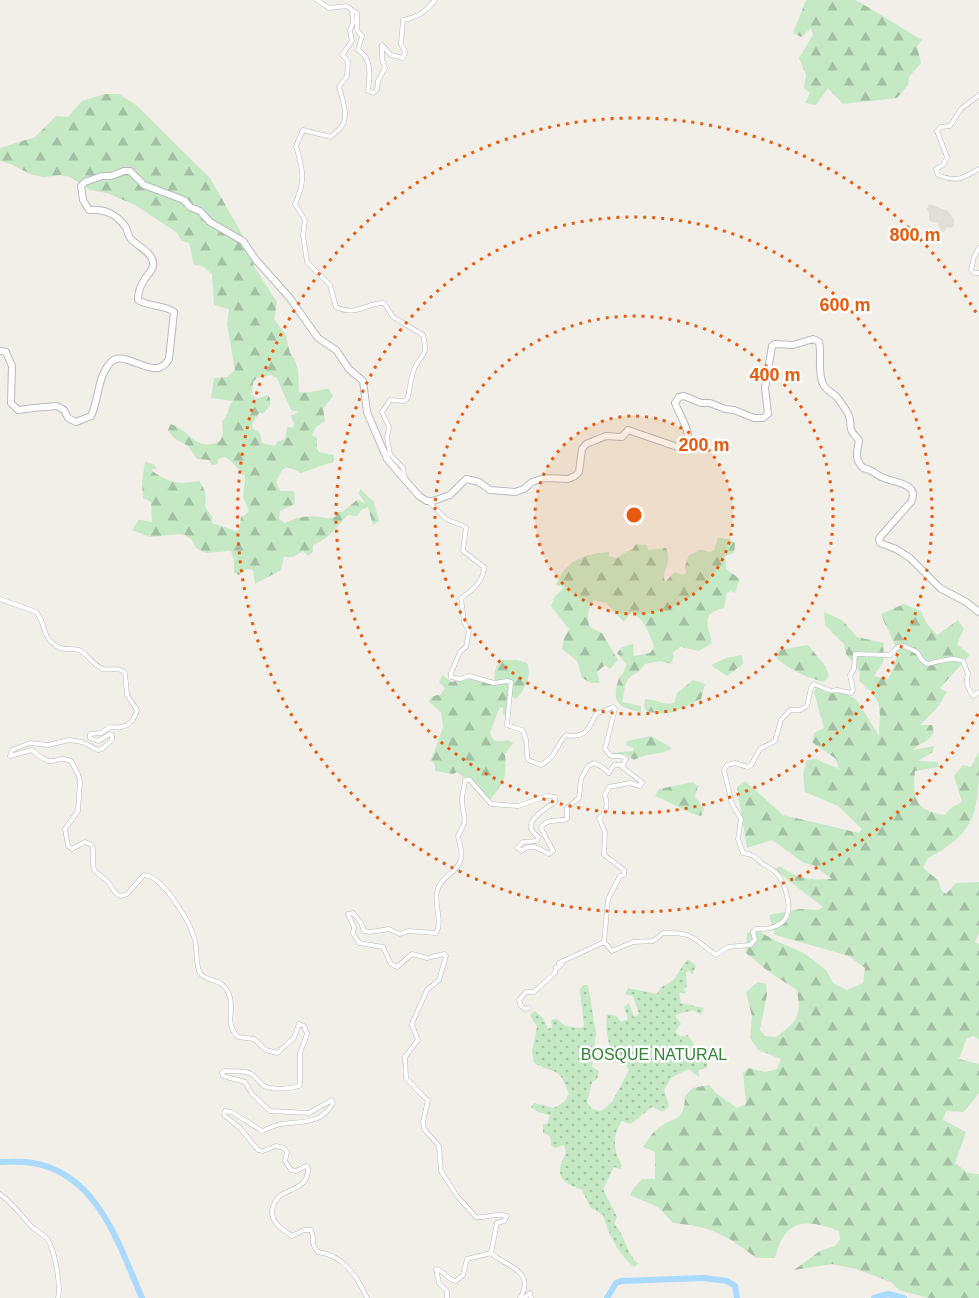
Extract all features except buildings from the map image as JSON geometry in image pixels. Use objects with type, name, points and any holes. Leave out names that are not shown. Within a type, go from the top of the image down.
[{"type":"street","points":[[317,0],[328,8],[347,6],[357,13],[357,30],[362,36],[358,50],[363,52],[370,67],[368,91],[373,93],[377,90],[378,81],[385,68],[382,59],[382,45],[391,55],[403,58],[405,52],[401,44],[402,20],[420,14],[435,0]]},
{"type":"street","points":[[352,10],[352,41],[342,55],[348,61],[347,76],[339,87],[344,106],[344,123],[331,137],[303,130],[296,146],[303,166],[301,182],[303,186],[295,204],[305,220],[303,235],[307,262],[330,285],[336,308],[346,312],[360,310],[375,303],[384,303],[393,317],[423,335],[424,357],[416,365],[408,397],[405,401],[390,400],[382,412],[389,427],[387,438],[390,454],[403,468],[405,480]]},
{"type":"street","points":[[979,95],[961,109],[950,126],[941,127],[937,131],[948,157],[943,165],[936,169],[938,175],[955,180],[965,178],[979,169]]},
{"type":"street","points":[[0,351],[6,352],[12,366],[11,404],[14,408],[18,410],[32,407],[43,409],[57,406],[64,410],[68,418],[76,422],[91,416],[100,383],[111,361],[129,360],[148,368],[160,367],[167,363],[171,350],[174,312],[138,300],[142,282],[152,270],[151,257],[143,247],[133,241],[125,225],[119,220],[105,210],[89,210],[83,200],[81,186],[85,182],[102,176],[130,171],[144,185],[184,200],[190,207],[200,211],[210,222],[243,241],[256,260],[289,297],[318,338],[336,350],[349,369],[363,381],[365,402],[375,434],[387,459],[419,496],[432,503],[446,519],[466,527],[463,551],[484,567],[480,581],[461,598],[464,622],[469,631],[466,647],[460,652],[451,677],[460,679],[469,676],[494,683],[511,682],[507,725],[522,730],[527,741],[525,751],[528,760],[541,765],[557,752],[560,741],[566,735],[580,736],[588,732],[596,714],[613,707],[615,709],[606,749],[611,756],[621,756],[626,759],[623,765]]},
{"type":"street","points":[[979,249],[974,257],[971,270],[979,273]]},
{"type":"street","points":[[427,501],[450,495],[466,479],[483,484],[490,490],[515,492],[524,489],[532,482],[545,478],[568,479],[579,472],[582,449],[586,444],[606,436],[622,437],[628,430],[683,449],[689,442],[689,435],[675,403],[679,397],[684,396],[754,418],[763,418],[768,414],[765,388],[772,346],[793,345],[813,339],[819,342],[823,383],[839,399],[849,415],[849,427],[852,434],[859,440],[855,452],[856,460],[863,468],[873,470],[882,478],[909,486],[914,497],[881,536],[880,543],[910,558],[940,588],[979,612]]},
{"type":"street","points":[[0,599],[36,612],[40,616],[44,632],[58,647],[81,651],[99,667],[121,669],[125,673],[127,695],[136,714],[126,726],[120,729],[110,727],[101,733],[90,734],[90,738],[98,741],[112,735],[112,740],[102,749],[93,749],[82,742],[65,740],[48,745],[27,744],[12,750],[10,756],[32,750],[40,758],[50,762],[63,759],[71,761],[80,781],[78,811],[66,829],[68,846],[72,849],[85,842],[92,845],[94,870],[120,896],[127,894],[144,875],[152,877],[163,886],[171,895],[194,936],[200,973],[224,985],[229,994],[232,1005],[230,1024],[238,1037],[254,1040],[266,1050],[277,1053],[294,1038],[299,1024],[304,1026],[307,1034],[300,1053],[300,1083],[298,1086],[270,1088],[262,1085],[248,1072],[224,1071],[222,1073],[223,1076],[245,1082],[252,1094],[270,1111],[309,1113],[332,1100],[333,1104],[329,1110],[317,1120],[299,1124],[282,1124],[262,1131],[232,1112],[225,1111],[224,1115],[241,1129],[260,1150],[276,1146],[284,1148],[285,1161],[291,1170],[296,1171],[308,1167],[308,1172],[300,1186],[282,1194],[276,1200],[271,1215],[292,1236],[304,1230],[311,1230],[314,1236],[312,1243],[318,1252],[329,1253],[347,1266],[360,1281],[367,1298]]},
{"type":"street","points":[[623,765],[622,767],[642,782],[640,786],[630,783],[609,787],[605,795],[607,803],[605,812],[598,818],[605,832],[604,855],[624,870],[624,875],[620,876],[608,900],[604,942],[612,951],[633,942],[653,941],[663,933],[677,933],[692,936],[716,955],[728,946],[750,945],[755,940],[753,932],[756,928],[776,927],[784,922],[788,914],[789,903],[778,874],[753,854],[743,853],[738,839],[741,819],[732,804],[724,770],[727,765],[735,763],[748,767],[751,765],[760,749],[775,741],[781,720],[790,710],[800,710],[807,706],[814,684],[831,691],[851,693],[853,690],[850,675],[854,669],[855,654],[890,655],[898,647],[904,646],[917,652],[927,664],[948,659],[963,661],[968,674],[966,680],[968,688],[973,696],[979,692]]},
{"type":"street","points":[[491,1253],[497,1223],[504,1221],[507,1216],[476,1217],[457,1196],[441,1171],[440,1146],[424,1129],[423,1122],[429,1100],[424,1098],[405,1078],[405,1057],[418,1040],[412,1025],[413,1021],[427,990],[439,980],[446,956],[444,954],[427,958],[412,954],[398,967],[391,964],[383,946],[359,943],[353,933],[354,927],[348,914],[353,913],[364,931],[389,929],[400,934],[408,931],[436,933],[439,926],[435,904],[437,890],[447,874],[459,866],[462,856],[458,836],[465,824],[466,816],[462,797],[465,780],[470,780],[491,804],[518,807],[547,796],[555,796],[555,802],[537,816],[531,824],[531,829],[538,837],[537,841],[523,842],[518,848],[522,851],[530,846],[549,854],[553,851],[545,838],[542,825],[549,821],[567,819],[567,808],[579,798],[581,779],[588,766],[594,763],[609,773],[614,765],[623,765]]},
{"type":"street","points":[[529,1008],[525,1009],[521,1006],[519,1000],[526,992],[534,992],[555,973],[556,967],[561,967],[562,964],[559,963],[604,942]]},
{"type":"street","points":[[0,1194],[18,1209],[29,1224],[49,1242],[56,1268],[58,1298]]},
{"type":"street","points":[[447,1298],[447,1291],[439,1283],[436,1269],[449,1279],[458,1281],[463,1275],[467,1259],[491,1253]]},
{"type":"street","points":[[491,1253],[516,1267],[524,1284],[520,1298]]},
{"type":"street","points":[[524,1298],[530,1293],[531,1298]]},
{"type":"shaded area","points":[[929,204],[948,211],[954,220],[952,228],[947,227],[945,231],[940,232],[938,223],[929,221],[927,209]]},
{"type":"green space","points":[[806,0],[856,0],[922,40],[917,46],[921,63],[909,77],[908,85],[897,98],[843,104],[828,88],[816,105],[805,103],[810,93],[804,88],[806,75],[799,58],[813,35],[811,28],[801,37],[793,33]]},
{"type":"green space","points":[[105,94],[119,94],[136,105],[210,178],[242,234],[255,268],[277,302],[274,319],[286,335],[290,353],[295,360],[299,392],[329,389],[333,396],[323,409],[325,421],[316,427],[312,435],[317,438],[319,452],[334,455],[333,463],[301,473],[287,467],[282,470],[276,482],[280,491],[294,491],[295,504],[280,511],[279,519],[285,523],[297,518],[335,517],[337,512],[342,512],[357,500],[365,503],[359,494],[360,489],[374,502],[379,521],[373,525],[368,507],[361,510],[357,516],[348,515],[328,536],[313,545],[313,552],[308,556],[303,551],[293,557],[284,557],[281,570],[255,584],[253,570],[247,569],[239,575],[234,573],[231,551],[206,553],[196,548],[192,540],[185,535],[150,537],[132,530],[139,520],[152,522],[151,502],[143,498],[142,481],[145,462],[154,464],[156,468],[151,470],[168,480],[180,483],[199,481],[205,492],[205,506],[212,517],[212,523],[236,531],[239,530],[241,517],[249,511],[243,497],[245,477],[233,463],[225,457],[218,459],[218,464],[212,465],[209,460],[197,459],[188,446],[174,438],[168,430],[170,424],[198,442],[212,444],[220,441],[223,434],[222,421],[233,401],[211,398],[214,378],[227,377],[235,370],[227,324],[229,309],[214,305],[212,274],[202,266],[194,265],[189,243],[182,241],[176,232],[135,205],[107,193],[90,190],[70,177],[32,175],[0,161],[0,148],[35,137],[56,116],[68,117],[82,101]],"holes":[[[271,375],[277,378],[291,410],[299,412],[291,416],[293,428],[287,427],[285,439],[277,442],[275,446],[262,443],[260,433],[253,429],[252,424],[259,413],[264,413],[270,405],[270,398],[268,395],[256,399],[252,395],[253,382],[257,378]]]},
{"type":"green space","points":[[718,538],[729,539],[735,543],[734,553],[725,556],[726,569],[740,579],[735,593],[731,591],[727,593],[724,608],[711,613],[709,617],[708,625],[712,643],[699,651],[681,647],[672,653],[674,656],[671,664],[660,661],[645,664],[627,681],[622,702],[641,706],[641,712],[628,709],[619,704],[616,695],[618,681],[626,664],[617,653],[622,647],[633,644],[634,656],[650,653],[654,647],[646,627],[636,615],[631,612],[624,622],[606,603],[594,600],[588,613],[590,627],[602,633],[618,660],[610,669],[605,665],[597,672],[600,683],[591,683],[582,678],[577,661],[562,649],[569,629],[551,606],[554,598],[564,587],[556,585],[560,576],[570,564],[591,554],[609,552],[609,556],[617,558],[633,549],[636,544],[647,545],[648,550],[666,548],[669,558],[664,573],[665,582],[675,572],[686,574],[685,566],[689,555],[700,550],[710,552],[714,550]]},
{"type":"green space","points":[[904,604],[921,611],[927,624],[937,635],[958,620],[964,629],[957,644],[970,655],[940,688],[947,692],[937,708],[920,725],[932,725],[934,732],[913,750],[934,746],[933,752],[918,761],[938,762],[939,767],[915,771],[915,796],[927,810],[945,815],[952,807],[962,802],[954,776],[963,765],[971,767],[979,752],[978,789],[973,816],[967,828],[945,848],[928,858],[923,868],[938,880],[941,890],[946,894],[956,883],[979,882],[979,933],[975,942],[979,944],[979,1040],[974,1036],[967,1038],[959,1059],[979,1064],[979,1093],[964,1112],[946,1111],[943,1120],[966,1132],[955,1163],[968,1173],[979,1174],[979,1298],[928,1298],[899,1290],[891,1282],[856,1269],[832,1264],[794,1270],[820,1251],[835,1246],[840,1239],[839,1231],[816,1224],[798,1225],[784,1236],[775,1258],[756,1258],[718,1233],[698,1226],[673,1223],[658,1207],[630,1195],[642,1179],[655,1179],[655,1152],[643,1147],[655,1131],[679,1116],[685,1096],[693,1088],[709,1085],[737,1108],[746,1104],[743,1073],[748,1068],[765,1072],[777,1069],[781,1059],[758,1050],[750,1037],[752,1016],[746,992],[758,982],[766,984],[767,995],[760,1030],[765,1036],[776,1037],[796,1018],[798,1013],[797,990],[769,972],[746,953],[747,933],[757,930],[804,953],[826,970],[833,983],[847,990],[863,983],[865,968],[849,956],[775,935],[769,915],[800,909],[817,910],[823,907],[774,869],[780,866],[805,878],[832,879],[813,865],[804,863],[772,840],[747,848],[737,787],[745,781],[783,815],[859,833],[862,829],[838,806],[805,792],[803,774],[807,760],[816,759],[839,769],[836,759],[812,742],[814,733],[824,728],[814,692],[817,687],[827,693],[844,693],[856,699],[879,736],[880,711],[877,699],[859,681],[860,672],[846,654],[844,644],[825,625],[824,612],[842,620],[857,637],[884,643],[883,662],[874,676],[888,679],[896,660],[896,653],[893,639],[881,614]]},
{"type":"green space","points":[[808,645],[826,667],[829,676],[824,682],[799,673],[777,659],[776,653],[779,650]]},
{"type":"green space","points":[[742,655],[743,664],[727,676],[711,665],[726,658]]},
{"type":"green space","points":[[500,660],[517,660],[527,663],[529,672],[527,682],[516,699],[510,696],[512,681],[494,682],[495,670]]},
{"type":"green space","points":[[443,675],[451,682],[471,678],[510,684],[506,704],[507,715],[503,715],[503,708],[500,707],[490,732],[494,740],[508,740],[513,743],[505,754],[504,778],[491,799],[480,795],[471,777],[463,777],[457,772],[453,774],[435,771],[435,765],[431,760],[443,727],[441,712],[429,702],[431,697],[441,694],[445,688],[439,682]]},
{"type":"green space","points":[[693,680],[705,684],[701,699],[669,713],[646,711],[645,699],[667,704],[674,703],[677,693]]},
{"type":"green space","points":[[651,736],[672,748],[634,760],[625,754],[613,756],[612,753],[633,751],[634,748],[626,745],[627,741]]},
{"type":"green space","points":[[693,782],[698,786],[695,797],[704,809],[701,816],[655,796],[659,789]]},
{"type":"green space","name":"BOSQUE NATURAL","points":[[688,959],[696,966],[692,975],[689,970],[686,973],[687,986],[684,990],[686,992],[685,994],[679,993],[681,1003],[704,1008],[701,1015],[693,1010],[675,1015],[681,1024],[675,1032],[681,1037],[688,1035],[696,1048],[691,1055],[703,1057],[707,1068],[698,1070],[699,1077],[688,1069],[671,1078],[664,1090],[669,1106],[663,1112],[652,1107],[631,1124],[622,1121],[615,1143],[622,1166],[620,1169],[614,1167],[603,1189],[617,1217],[614,1224],[638,1264],[634,1267],[615,1244],[603,1215],[590,1207],[582,1190],[564,1181],[561,1177],[560,1167],[566,1153],[564,1145],[555,1148],[551,1145],[550,1136],[543,1133],[543,1124],[547,1124],[550,1115],[538,1112],[531,1107],[534,1103],[554,1108],[564,1102],[569,1094],[560,1075],[534,1063],[532,1051],[537,1027],[530,1015],[535,1011],[543,1018],[548,1029],[552,1027],[551,1020],[557,1019],[565,1026],[581,1028],[584,1026],[580,990],[583,985],[588,985],[596,1033],[592,1067],[599,1071],[597,1079],[592,1082],[587,1102],[592,1109],[601,1111],[612,1102],[629,1070],[624,1063],[608,1061],[607,1014],[616,1016],[621,1022],[628,1019],[624,1007],[629,1003],[634,1017],[639,1014],[633,996],[625,994],[628,988],[657,994],[673,980]]},
{"type":"waterway","points":[[0,1162],[33,1163],[55,1170],[74,1181],[90,1197],[115,1235],[142,1298]]},
{"type":"waterway","points":[[607,1298],[616,1283],[621,1281],[703,1278],[727,1281],[735,1286],[737,1298]]},
{"type":"waterway","points":[[874,1298],[888,1294],[904,1298]]}]
